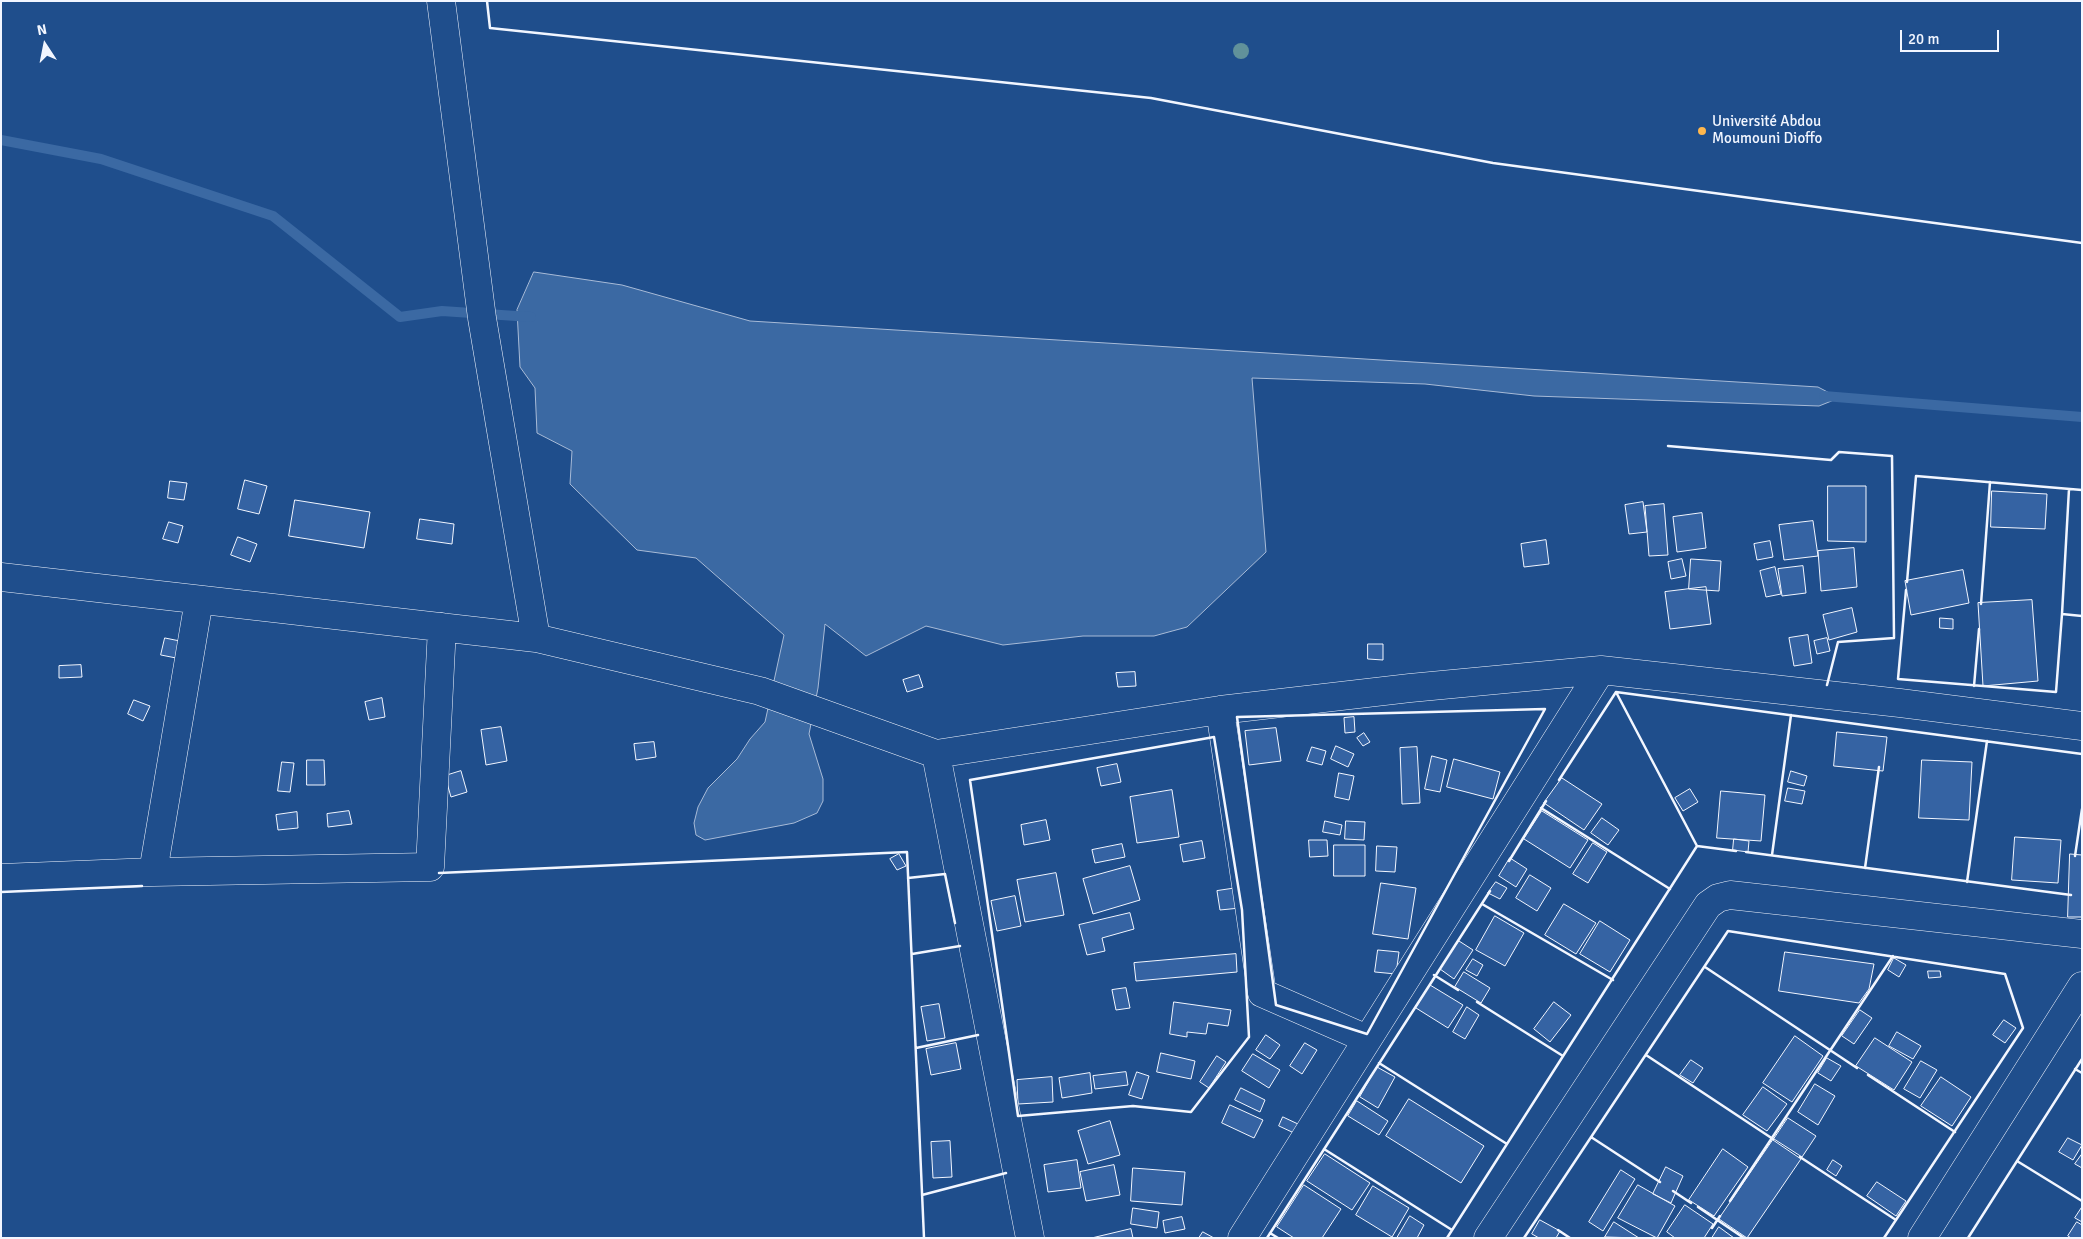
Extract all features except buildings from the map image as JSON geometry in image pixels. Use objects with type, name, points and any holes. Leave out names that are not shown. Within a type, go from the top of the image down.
[{"type":"street","points":[[441,1],[482,318],[536,638]]},
{"type":"street","points":[[1,577],[536,638],[760,691],[936,754],[1220,710],[1410,688],[1601,670],[1900,703],[2082,726]]},
{"type":"street","points":[[153,872],[199,600]]},
{"type":"street","points":[[1,878],[153,872],[430,867],[442,627]]},
{"type":"street","points":[[1242,1238],[1601,670]]},
{"type":"street","points":[[1220,710],[1262,992],[1367,1039]]},
{"type":"street","points":[[936,754],[1030,1238]]},
{"type":"street","points":[[1488,1238],[1708,905],[1718,898],[1730,895],[2082,934]]},
{"type":"street","points":[[1922,1238],[2082,986]]},
{"type":"water","points":[[534,272],[622,285],[750,321],[1818,387],[1839,398],[1819,406],[1534,396],[1425,384],[1252,378],[1266,552],[1187,627],[1154,636],[1083,636],[1003,645],[926,626],[866,656],[825,624],[818,688],[809,734],[823,779],[823,801],[817,813],[794,823],[705,840],[696,835],[694,823],[698,807],[708,788],[737,759],[750,739],[765,722],[784,635],[696,558],[637,550],[570,484],[572,451],[537,433],[535,388],[520,367],[517,310]]},
{"type":"waterway","points":[[1,140],[101,159],[273,216],[400,317],[442,311],[531,317]]},
{"type":"waterway","points":[[1824,396],[2082,417]]},
{"type":"wall","points":[[487,1],[490,28],[1151,98],[1493,163],[2082,243]]},
{"type":"wall","points":[[1668,446],[1831,460],[1839,452],[1892,456],[1894,638],[1838,642],[1827,685]]},
{"type":"wall","points":[[1907,582],[1916,476],[2082,490]]},
{"type":"wall","points":[[1981,604],[1990,482]]},
{"type":"wall","points":[[2062,614],[2069,489]]},
{"type":"wall","points":[[1906,590],[1898,679],[2056,692],[2062,614],[2082,616]]},
{"type":"wall","points":[[1974,686],[1979,629]]},
{"type":"wall","points":[[1616,692],[2082,754]]},
{"type":"wall","points":[[1616,692],[1697,846]]},
{"type":"wall","points":[[1559,780],[1616,692]]},
{"type":"wall","points":[[1545,709],[1367,1034],[1276,1005],[1237,717],[1545,709]]},
{"type":"wall","points":[[1772,855],[1791,715]]},
{"type":"wall","points":[[1214,737],[1242,910],[1249,1037],[1191,1112],[1133,1106],[1018,1116],[970,780],[1214,737]]},
{"type":"wall","points":[[1967,882],[1987,741]]},
{"type":"wall","points":[[1865,868],[1879,767]]},
{"type":"wall","points":[[1509,861],[1546,801]]},
{"type":"wall","points":[[1541,808],[1670,889]]},
{"type":"wall","points":[[2075,856],[2082,809]]},
{"type":"wall","points":[[1697,846],[1736,851]]},
{"type":"wall","points":[[1447,1238],[1697,846]]},
{"type":"wall","points":[[439,873],[907,852],[924,1238]]},
{"type":"wall","points":[[1746,852],[2071,895]]},
{"type":"wall","points":[[908,878],[945,874],[955,923]]},
{"type":"wall","points":[[1,892],[142,886]]},
{"type":"wall","points":[[1267,1238],[1490,891]]},
{"type":"wall","points":[[1482,904],[1613,980]]},
{"type":"wall","points":[[1524,1238],[1728,931],[2005,974],[2023,1028],[1884,1238]]},
{"type":"wall","points":[[912,954],[960,946]]},
{"type":"wall","points":[[1730,1201],[1893,956]]},
{"type":"wall","points":[[1705,967],[1857,1068]]},
{"type":"wall","points":[[1434,975],[1458,990]]},
{"type":"wall","points":[[1477,1002],[1563,1056]]},
{"type":"wall","points":[[916,1048],[978,1035]]},
{"type":"wall","points":[[1646,1055],[1773,1139]]},
{"type":"wall","points":[[1968,1238],[2082,1059]]},
{"type":"wall","points":[[1379,1063],[1507,1144]]},
{"type":"wall","points":[[2075,1069],[2082,1073]]},
{"type":"wall","points":[[1868,1075],[1955,1132]]},
{"type":"wall","points":[[1591,1137],[1660,1182]]},
{"type":"wall","points":[[1324,1149],[1452,1230]]},
{"type":"wall","points":[[1800,1157],[1896,1220]]},
{"type":"wall","points":[[2017,1161],[2082,1201]]},
{"type":"wall","points":[[922,1195],[1006,1173]]},
{"type":"wall","points":[[1673,1191],[1691,1203]]},
{"type":"wall","points":[[1698,1207],[1744,1238]]},
{"type":"wall","points":[[1712,1228],[1720,1216]]},
{"type":"wall","points":[[1558,1230],[1570,1238]]},
{"type":"wall","points":[[1270,1233],[1278,1238]]},
{"type":"place","name":"Université Abdou Moumouni Dioffo","points":[[1702,131]]}]
